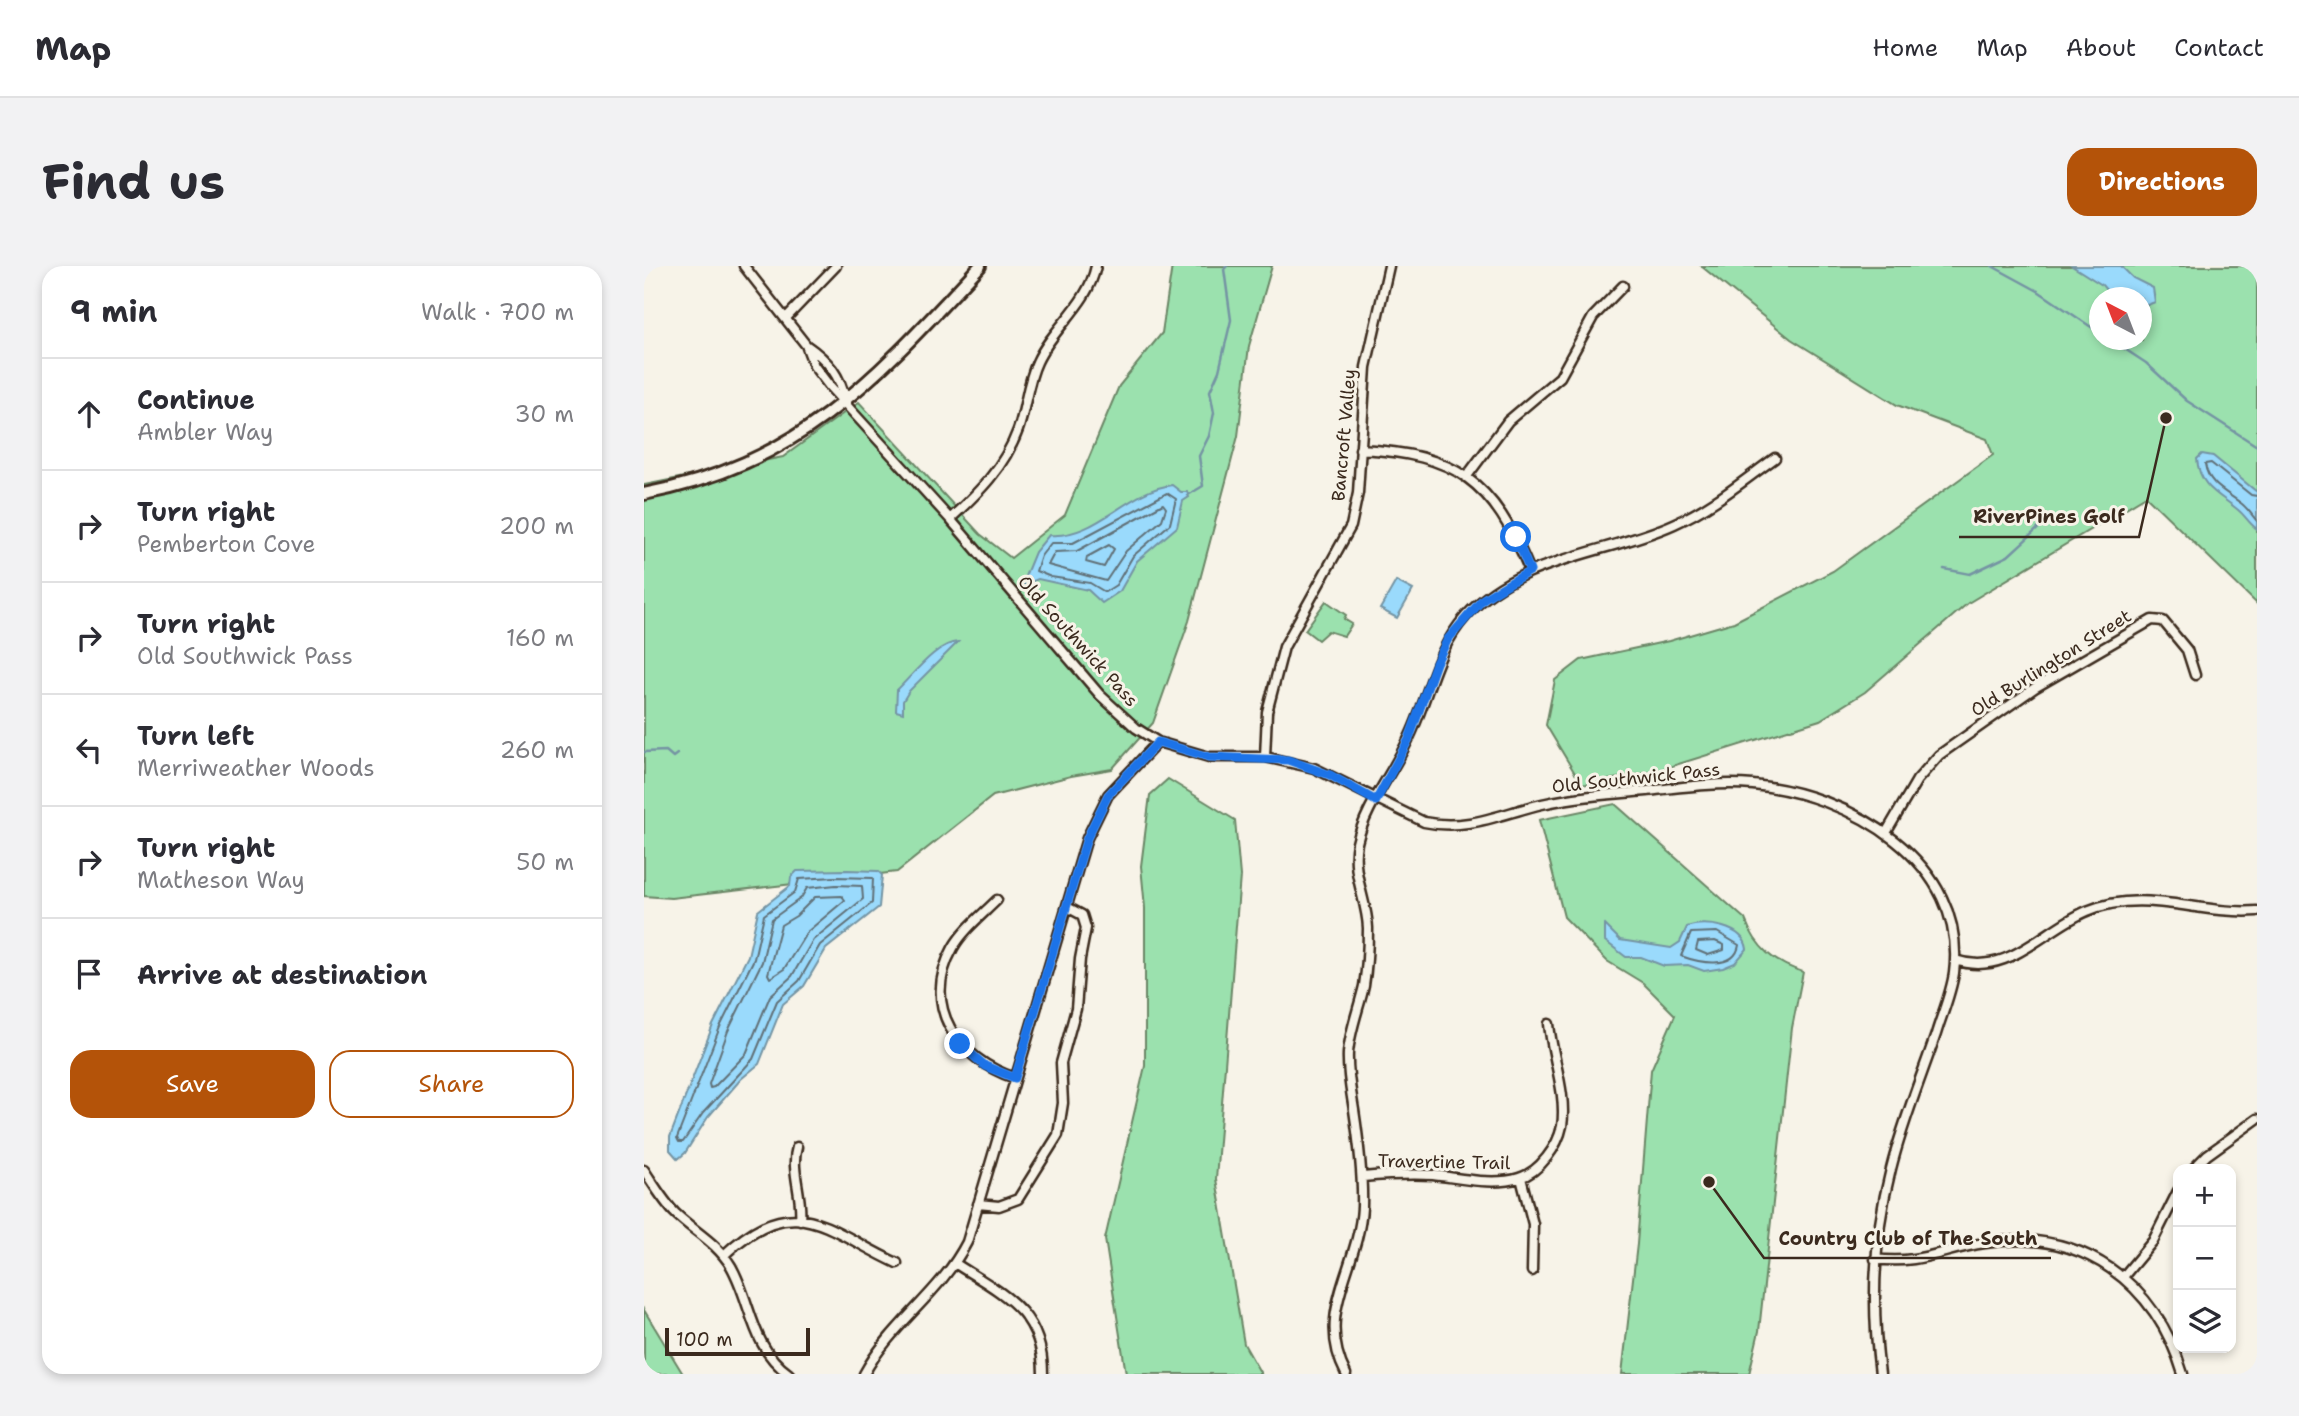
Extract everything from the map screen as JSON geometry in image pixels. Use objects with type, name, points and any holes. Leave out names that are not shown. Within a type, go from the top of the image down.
[{"type":"main road","points":[[644,494],[729,470],[771,451],[846,402],[892,361],[980,266]]},
{"type":"street","points":[[744,266],[806,345],[825,357],[841,379],[846,402]]},
{"type":"street","points":[[786,318],[836,266]]},
{"type":"street","points":[[950,519],[986,486],[1008,455],[1019,428],[1037,363],[1049,340],[1088,291],[1096,266]]},
{"type":"street","name":"Bancroft Valley","points":[[1265,757],[1267,712],[1276,667],[1291,633],[1351,526],[1358,493],[1366,367],[1389,266]]},
{"type":"street","points":[[1467,477],[1508,421],[1560,377],[1592,317],[1623,286]]},
{"type":"street","name":"Old Southwick Pass","points":[[806,345],[814,366],[950,519],[1100,695],[1136,728],[1158,742],[1209,757],[1265,757],[1314,768],[1376,801],[1424,822],[1458,826],[1480,823],[1540,804],[1578,797],[1705,785],[1751,785],[1814,797],[1886,833],[1917,859],[1936,886],[1952,925],[1955,960],[1950,993],[1891,1168],[1879,1223],[1874,1300],[1880,1374]]},
{"type":"street","points":[[1360,449],[1422,456],[1467,477],[1506,518],[1530,571]]},
{"type":"street","points":[[1346,1374],[1335,1345],[1333,1317],[1358,1235],[1363,1177],[1348,1052],[1364,986],[1368,953],[1368,924],[1357,872],[1356,849],[1362,828],[1409,739],[1436,663],[1448,639],[1483,599],[1530,571],[1633,541],[1674,525],[1715,502],[1775,458]]},
{"type":"street","name":"Old Burlington Street","points":[[1886,833],[1917,780],[1939,755],[2036,687],[2156,618],[2163,621],[2187,650],[2195,675]]},
{"type":"street","points":[[864,1374],[885,1341],[956,1264],[967,1242],[1087,838],[1102,805],[1158,742]]},
{"type":"street","points":[[1955,960],[1977,964],[2004,960],[2085,911],[2133,899],[2165,901],[2231,912],[2257,911]]},
{"type":"street","points":[[997,900],[953,946],[942,978],[942,1000],[948,1027],[966,1052],[985,1066],[1015,1078]]},
{"type":"street","points":[[978,1204],[999,1206],[1018,1199],[1058,1135],[1063,1103],[1060,1063],[1076,1009],[1080,959],[1086,928],[1082,915],[1067,907]]},
{"type":"street","name":"Travertine Trail","points":[[1363,1177],[1430,1175],[1493,1181],[1521,1178],[1548,1156],[1562,1126],[1562,1105],[1549,1024]]},
{"type":"street","points":[[2199,1164],[2257,1119]]},
{"type":"street","points":[[797,1147],[795,1163],[801,1194],[800,1220]]},
{"type":"street","points":[[644,1170],[677,1214],[724,1255],[737,1280],[757,1337],[771,1358],[789,1374]]},
{"type":"street","points":[[1521,1178],[1533,1224],[1532,1271]]},
{"type":"street","points":[[2123,1277],[2153,1241],[2173,1201]]},
{"type":"street","points":[[724,1255],[758,1228],[800,1220],[835,1228],[897,1264]]},
{"type":"street","points":[[1875,1259],[1917,1260],[1984,1243],[2031,1240],[2080,1251],[2123,1277],[2159,1319],[2183,1374]]},
{"type":"street","points":[[956,1264],[1010,1298],[1023,1311],[1041,1348],[1043,1374]]},
{"type":"green space","points":[[1172,266],[1272,266],[1249,346],[1238,436],[1189,621],[1153,723],[1112,769],[1071,776],[993,796],[897,872],[671,898],[644,896],[644,485],[783,457],[859,402],[980,534],[1011,558],[1065,515],[1119,386],[1162,333]]},
{"type":"green space","points":[[1701,266],[2257,266],[2257,604],[2146,496],[1968,603],[1865,692],[1820,720],[1656,771],[1582,785],[1546,725],[1555,680],[1581,660],[1669,641],[1734,622],[1833,571],[1993,455],[1987,439],[1897,405],[1791,339]]},
{"type":"green space","points":[[1326,601],[1346,615],[1344,619],[1352,624],[1344,636],[1328,631],[1318,640],[1305,630]]},
{"type":"green space","points":[[1168,779],[1235,820],[1240,876],[1216,1179],[1244,1344],[1261,1374],[1126,1374],[1105,1239],[1145,1066],[1145,908],[1141,866],[1150,795]]},
{"type":"green space","points":[[1615,804],[1745,919],[1767,953],[1783,964],[1803,972],[1792,1028],[1759,1331],[1749,1374],[1622,1374],[1637,1244],[1651,1070],[1675,1015],[1643,983],[1607,961],[1564,917],[1539,820]]},
{"type":"green space","points":[[644,1310],[683,1374],[644,1374]]},
{"type":"water","points":[[2072,266],[2121,266],[2133,278],[2151,287],[2104,287]]},
{"type":"water","points":[[2202,454],[2213,456],[2257,492],[2257,529],[2206,483],[2201,476],[2197,459]]},
{"type":"water","points":[[1172,485],[1181,492],[1187,492],[1189,497],[1183,501],[1177,527],[1137,561],[1120,591],[1102,603],[1088,590],[1038,579],[1021,586],[1035,552],[1049,535],[1082,530],[1140,495]]},
{"type":"water","points":[[1396,581],[1413,590],[1397,618],[1380,609]]},
{"type":"water","points":[[958,642],[909,691],[903,701],[903,713],[896,711],[897,690],[933,654]]},
{"type":"water","points":[[797,871],[878,871],[882,875],[879,907],[826,949],[804,986],[783,1004],[759,1064],[741,1079],[708,1117],[685,1153],[678,1159],[670,1150],[670,1137],[713,1025],[748,956],[758,911],[790,886],[791,877]]},
{"type":"water","points":[[1605,925],[1620,940],[1671,948],[1680,942],[1687,927],[1713,925],[1739,935],[1747,949],[1735,963],[1723,968],[1704,971],[1688,965],[1664,966],[1641,957],[1626,957],[1605,941]]},
{"type":"waterway","points":[[1188,495],[1203,486],[1199,456],[1209,436],[1214,413],[1210,391],[1219,371],[1231,320],[1224,269],[1227,266]]},
{"type":"waterway","points":[[1992,266],[2038,291],[2089,326]]},
{"type":"waterway","points":[[2126,350],[2146,363],[2187,401],[2257,446]]},
{"type":"waterway","points":[[1944,569],[1970,574],[2008,556],[2043,524],[2058,518],[2071,521]]},
{"type":"waterway","points":[[644,752],[666,751],[673,757],[677,754]]},
{"type":"place","name":"RiverPines Golf","points":[[2166,418]]},
{"type":"place","name":"Country Club of The South","points":[[1709,1182]]},
{"type":"route","points":[[960,1044],[975,1060],[1015,1078],[1087,838],[1108,795],[1158,742],[1183,751],[1223,759],[1265,757],[1288,760],[1330,775],[1376,801],[1409,739],[1436,663],[1448,639],[1483,599],[1504,584],[1530,571],[1516,537]]}]
